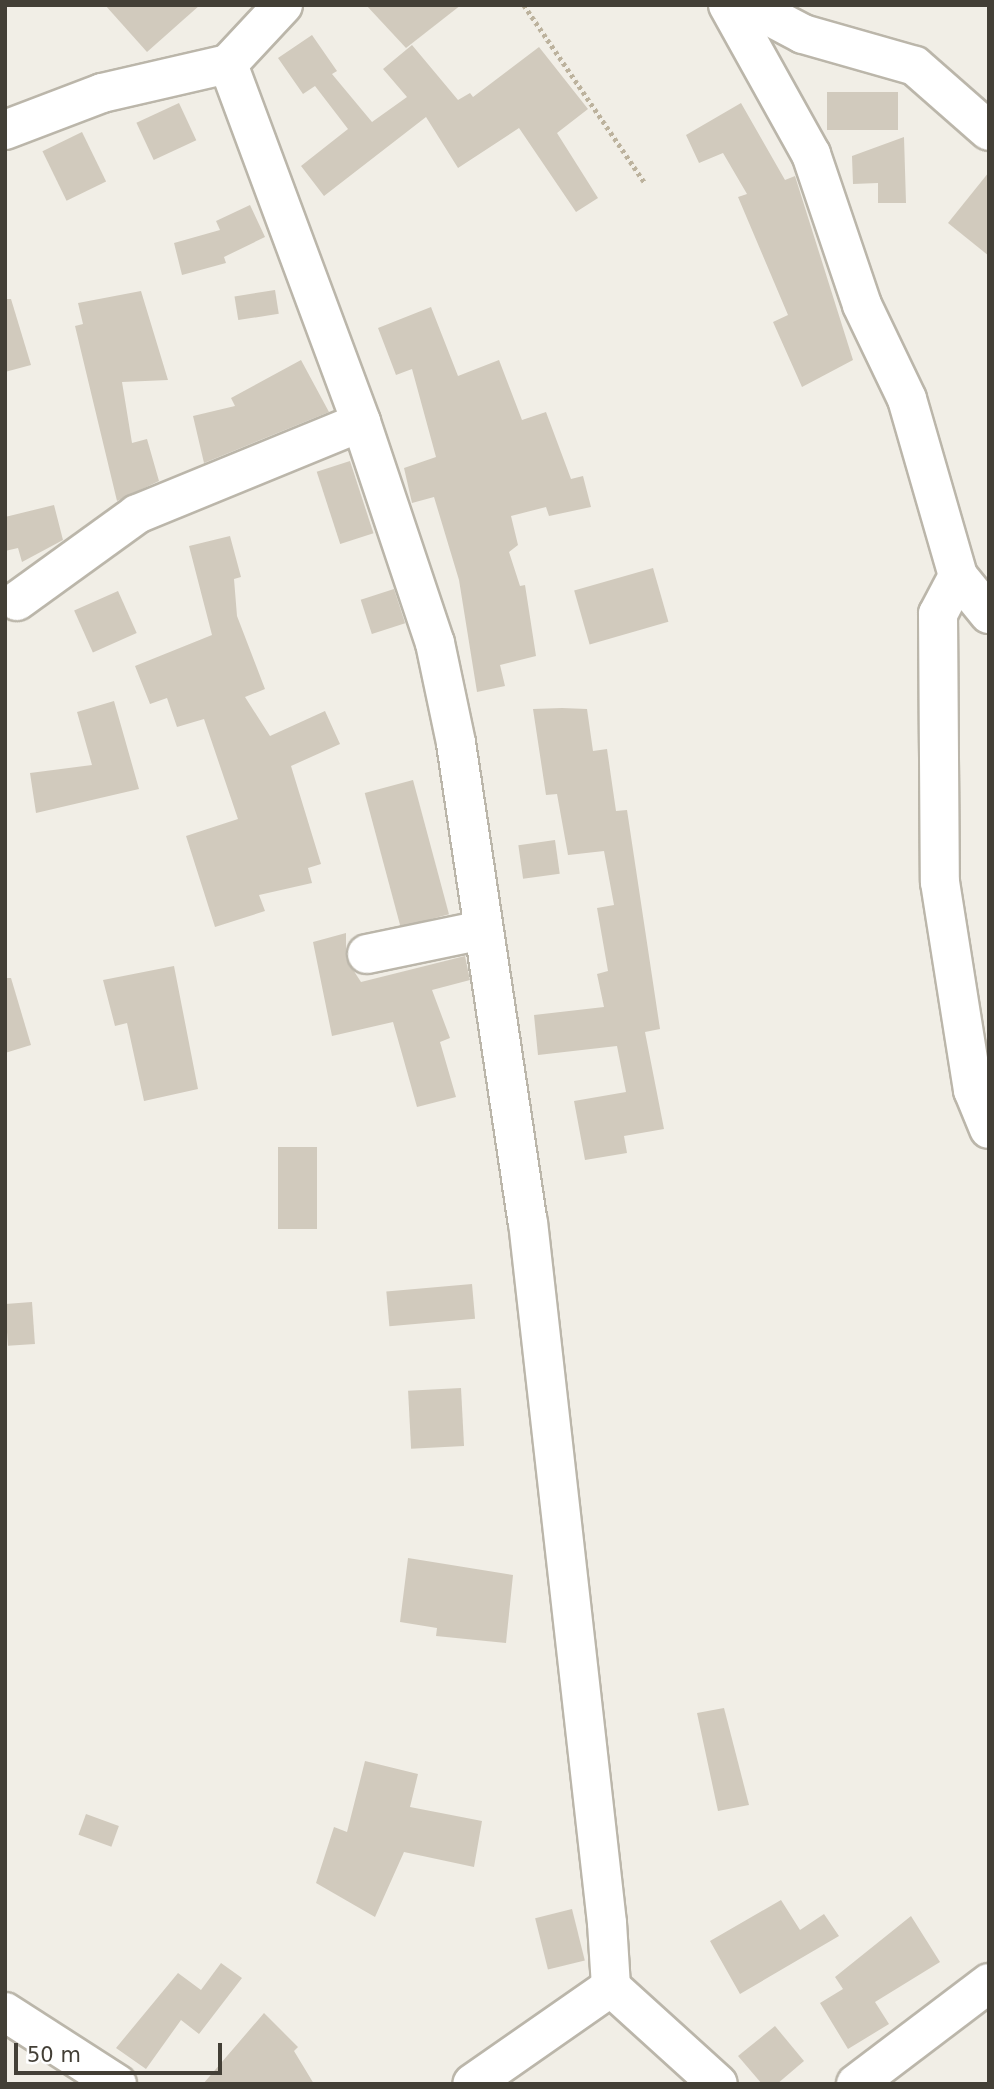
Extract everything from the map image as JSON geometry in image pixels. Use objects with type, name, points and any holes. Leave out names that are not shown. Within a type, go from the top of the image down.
[{"type":"street","points":[[5,130],[102,93],[228,64],[283,5]]},
{"type":"street","points":[[728,5],[811,154],[862,305],[907,399],[958,576],[989,614]]},
{"type":"street","points":[[748,5],[803,34],[915,66],[989,131]]},
{"type":"street","points":[[228,64],[362,422],[435,643],[468,808],[483,930],[528,1222],[611,1987],[718,2084]]},
{"type":"street","points":[[17,601],[136,514],[362,422]]},
{"type":"street","points":[[958,576],[938,614],[940,882],[973,1090],[989,1129]]},
{"type":"street","points":[[367,954],[483,930]]},
{"type":"street","points":[[856,2084],[989,1983]]},
{"type":"street","points":[[472,2084],[611,1987]]},
{"type":"street","points":[[5,2012],[117,2084]]},
{"type":"path","points":[[524,5],[645,183]]},
{"type":"building","points":[[105,5],[200,5],[147,52]]},
{"type":"building","points":[[366,5],[461,5],[406,48]]},
{"type":"building","points":[[312,35],[337,71],[332,74],[372,122],[407,97],[383,69],[412,45],[458,100],[470,93],[473,97],[539,47],[588,109],[557,133],[598,198],[576,212],[519,128],[458,168],[426,117],[324,196],[301,166],[348,129],[315,86],[303,94],[278,58]]},
{"type":"building","points":[[827,92],[898,92],[898,130],[827,130]]},
{"type":"building","points":[[179,103],[196,140],[154,160],[136,123]]},
{"type":"building","points":[[741,103],[785,180],[795,176],[853,360],[802,387],[773,322],[788,315],[738,197],[747,194],[723,153],[699,163],[686,135]]},
{"type":"building","points":[[82,132],[106,181],[67,201],[42,151]]},
{"type":"building","points":[[904,137],[906,203],[878,203],[878,183],[853,184],[852,156]]},
{"type":"building","points":[[989,172],[989,256],[948,223]]},
{"type":"building","points":[[250,205],[265,237],[224,257],[226,263],[182,275],[174,243],[220,230],[216,221]]},
{"type":"building","points":[[275,290],[279,314],[238,320],[235,296]]},
{"type":"building","points":[[141,291],[168,380],[122,382],[132,443],[147,439],[159,481],[117,501],[75,326],[83,324],[78,303]]},
{"type":"building","points":[[5,299],[11,299],[31,365],[5,372]]},
{"type":"building","points":[[431,307],[458,376],[499,360],[522,420],[546,412],[571,479],[583,476],[591,507],[549,516],[546,507],[511,516],[518,545],[509,552],[520,586],[525,585],[536,656],[500,665],[505,686],[477,692],[459,580],[434,497],[412,503],[404,468],[436,457],[412,369],[396,375],[378,328]]},
{"type":"building","points":[[301,360],[329,412],[204,463],[193,416],[235,406],[231,398]]},
{"type":"building","points":[[350,461],[373,533],[340,544],[317,472]]},
{"type":"building","points":[[54,505],[63,540],[22,562],[18,548],[5,551],[5,517]]},
{"type":"building","points":[[230,536],[241,577],[234,579],[237,616],[265,689],[245,697],[270,736],[325,711],[340,744],[291,766],[321,864],[308,868],[312,883],[259,895],[265,911],[215,927],[186,836],[238,819],[204,719],[177,727],[167,698],[150,704],[135,666],[212,635],[189,546]]},
{"type":"building","points":[[653,568],[668,622],[590,644],[574,591]]},
{"type":"building","points":[[394,589],[405,623],[372,634],[361,600]]},
{"type":"building","points":[[118,591],[137,633],[93,653],[74,611]]},
{"type":"building","points":[[114,701],[139,789],[36,813],[30,773],[92,765],[77,712]]},
{"type":"building","points":[[533,709],[587,709],[593,751],[607,749],[616,811],[627,810],[660,1029],[645,1032],[664,1129],[624,1136],[627,1153],[585,1160],[574,1101],[626,1092],[617,1046],[538,1055],[534,1015],[604,1007],[597,974],[608,971],[597,908],[614,905],[604,851],[568,855],[557,794],[546,795]]},
{"type":"building","points":[[413,780],[449,914],[401,927],[365,793]]},
{"type":"building","points":[[555,840],[560,874],[523,879],[518,845]]},
{"type":"building","points":[[346,933],[346,959],[361,982],[465,956],[470,980],[432,990],[450,1038],[440,1042],[456,1097],[417,1107],[393,1022],[332,1036],[313,942]]},
{"type":"building","points":[[174,966],[198,1089],[144,1101],[127,1023],[115,1026],[103,980]]},
{"type":"building","points":[[5,978],[11,978],[31,1045],[5,1053]]},
{"type":"building","points":[[278,1147],[317,1147],[317,1229],[278,1229]]},
{"type":"building","points":[[472,1284],[475,1319],[389,1326],[386,1291]]},
{"type":"building","points":[[32,1302],[35,1344],[8,1346],[5,1304]]},
{"type":"building","points":[[461,1388],[464,1446],[411,1449],[408,1391]]},
{"type":"building","points":[[408,1558],[513,1575],[506,1643],[436,1636],[437,1628],[400,1622]]},
{"type":"building","points":[[724,1708],[749,1805],[718,1811],[697,1713]]},
{"type":"building","points":[[365,1761],[418,1774],[410,1807],[482,1821],[474,1867],[404,1852],[375,1917],[316,1883],[334,1827],[347,1832]]},
{"type":"building","points":[[86,1814],[119,1826],[111,1847],[78,1835]]},
{"type":"building","points":[[781,1900],[800,1930],[824,1914],[839,1936],[740,1994],[710,1941]]},
{"type":"building","points":[[572,1909],[585,1960],[548,1970],[535,1918]]},
{"type":"building","points":[[911,1916],[940,1962],[875,2002],[889,2024],[848,2049],[820,2003],[843,1989],[835,1977]]},
{"type":"building","points":[[221,1963],[242,1978],[199,2034],[181,2020],[146,2069],[116,2048],[178,1973],[201,1990]]},
{"type":"building","points":[[264,2013],[298,2047],[294,2051],[314,2084],[203,2084]]},
{"type":"building","points":[[775,2026],[804,2061],[777,2084],[762,2084],[738,2056]]}]
